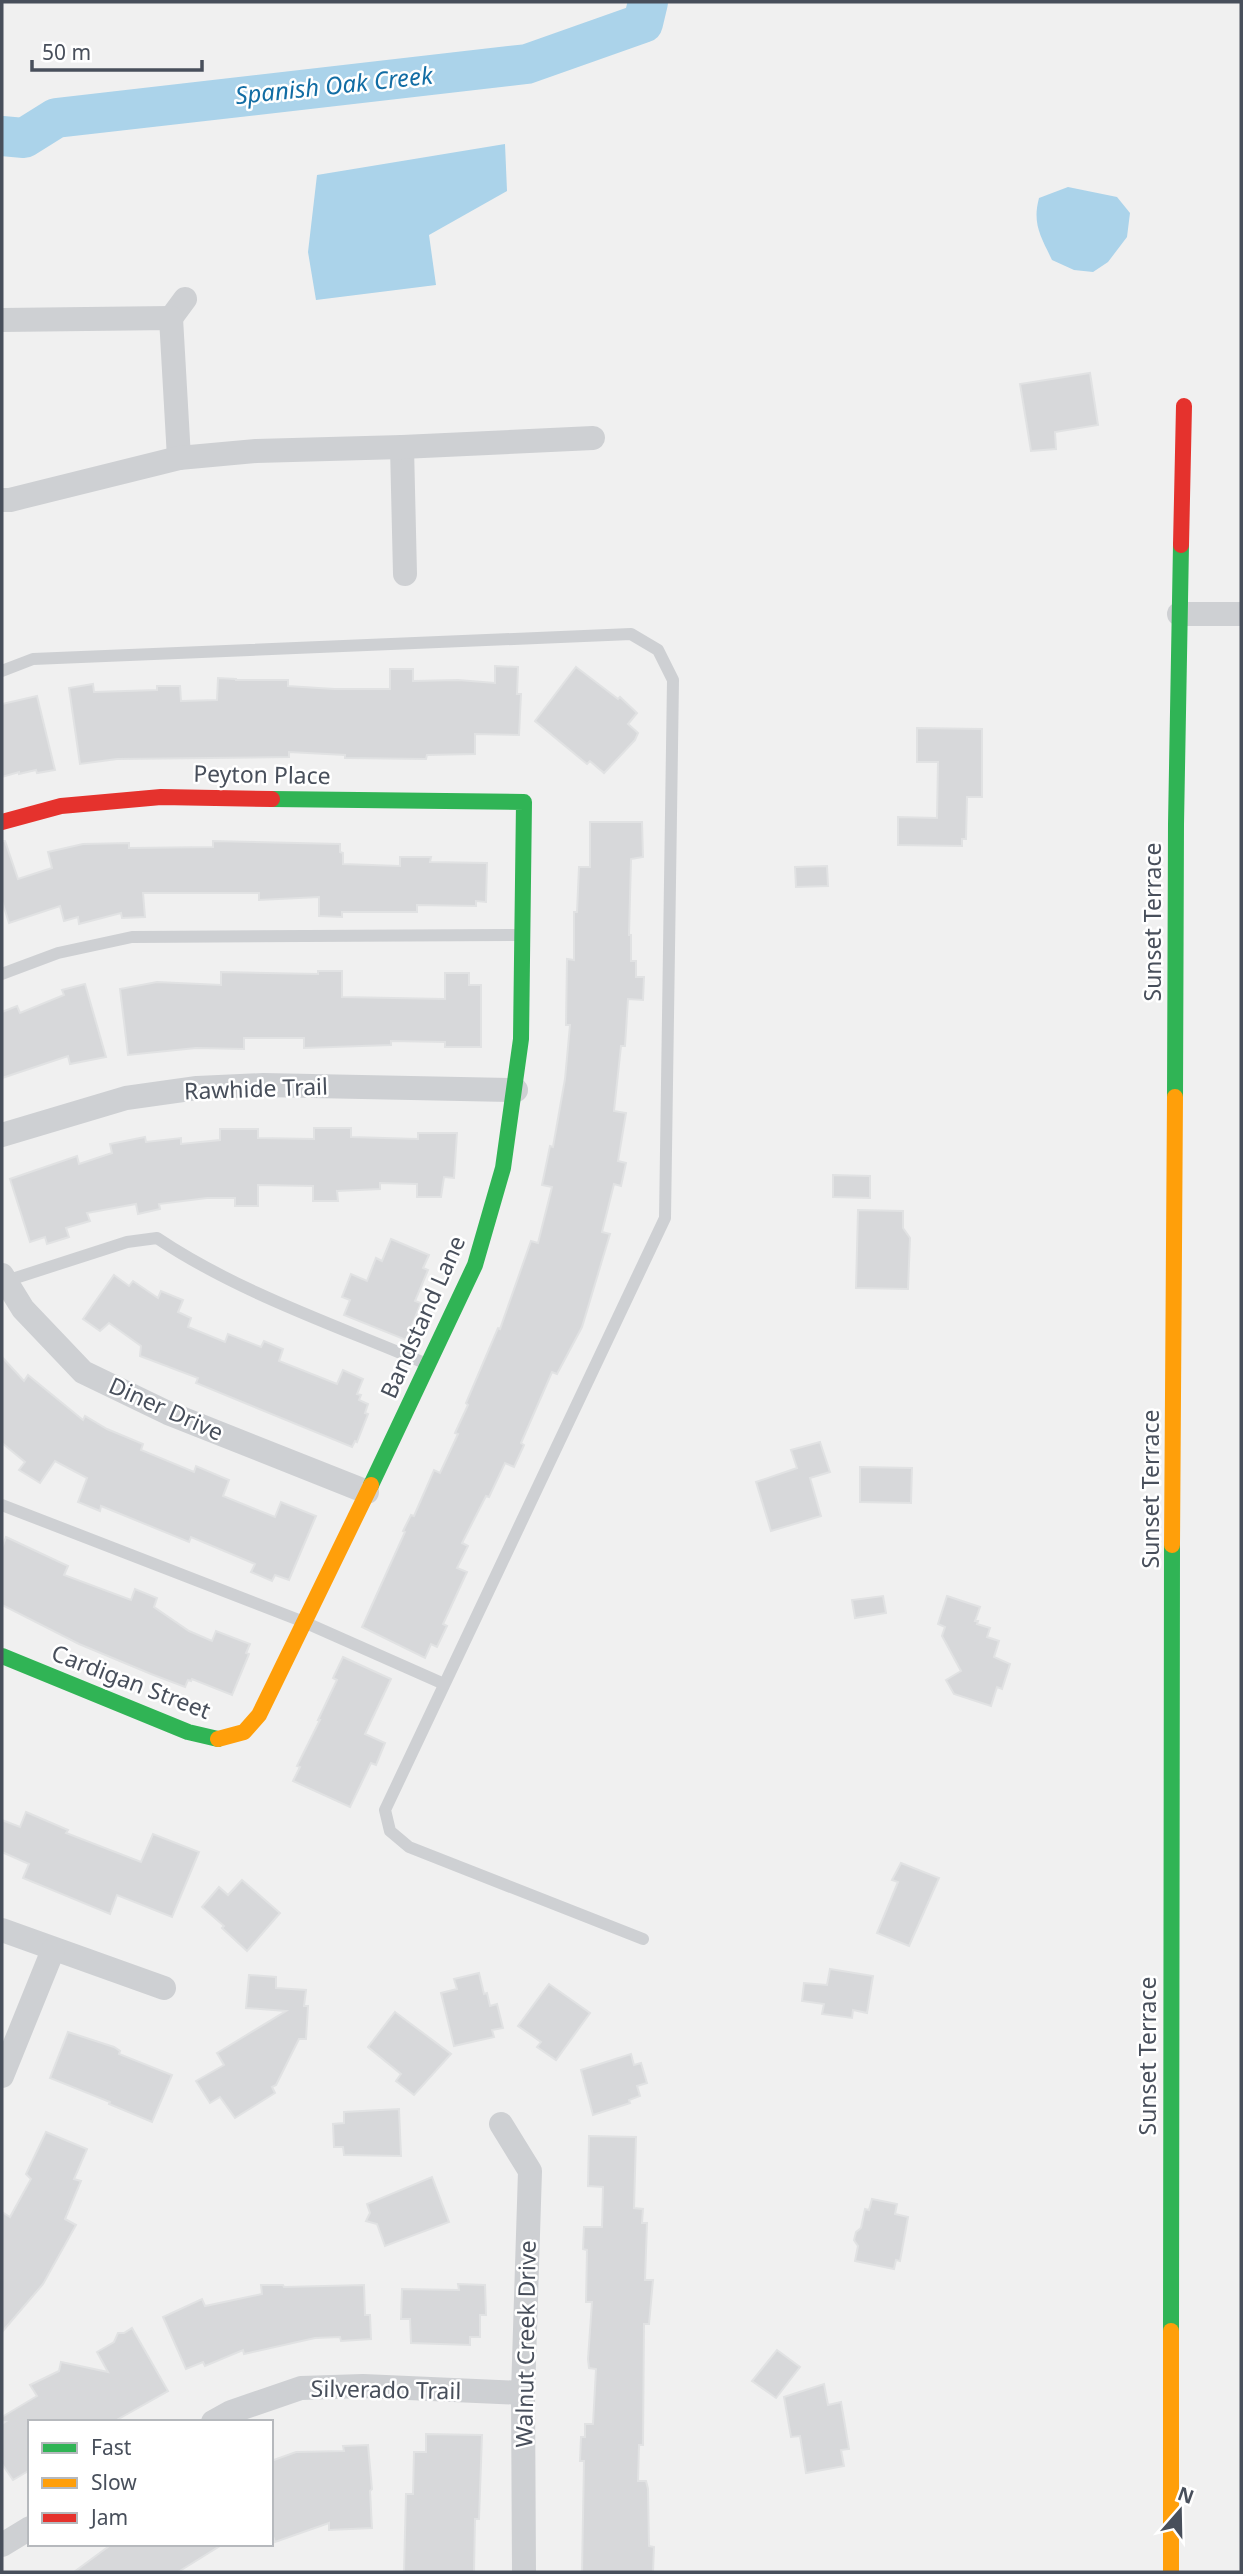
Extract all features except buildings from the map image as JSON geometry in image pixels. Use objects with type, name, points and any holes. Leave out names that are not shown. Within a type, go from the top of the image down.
[{"type":"street","points":[[2,320],[178,309],[179,458]]},
{"type":"street","name":"Sunset Terrace","points":[[1171,2572],[1171,1839],[1179,614],[1184,406]]},
{"type":"street","points":[[2,500],[179,458],[256,451],[593,438]]},
{"type":"street","points":[[402,447],[405,574]]},
{"type":"street","points":[[1179,614],[1241,614]]},
{"type":"street","name":"Peyton Place","points":[[2,822],[61,806],[161,797],[524,802]]},
{"type":"street","name":"Bandstand Lane","points":[[244,1732],[259,1715],[475,1265],[503,1168],[516,1090],[521,1039],[524,802]]},
{"type":"street","name":"Rawhide Trail","points":[[2,1135],[126,1098],[197,1088],[263,1085],[516,1090]]},
{"type":"street","name":"Diner Drive","points":[[4,1278],[23,1309],[83,1372],[168,1413],[367,1492]]},
{"type":"street","name":"Cardigan Street","points":[[2,1656],[188,1732],[221,1740],[244,1732]]},
{"type":"street","points":[[2,1930],[164,1988]]},
{"type":"street","points":[[2,2076],[53,1950]]},
{"type":"street","name":"Walnut Creek Drive","points":[[501,2124],[530,2172],[523,2393],[524,2572]]},
{"type":"street","name":"Silverado Trail","points":[[217,2420],[231,2412],[301,2388],[363,2386],[523,2393]]},
{"type":"street","points":[[2,2545],[28,2529]]},
{"type":"lane","points":[[2,671],[33,659],[631,634],[658,650],[673,680],[665,1217],[385,1810],[390,1831],[409,1847],[643,1939]]},
{"type":"lane","points":[[2,974],[58,953],[132,937],[522,935]]},
{"type":"lane","points":[[4,1278],[127,1242],[157,1238],[178,1252],[260,1293],[429,1365]]},
{"type":"lane","points":[[2,1505],[304,1622],[444,1684]]},
{"type":"water","points":[[505,144],[507,191],[429,235],[436,285],[316,300],[308,252],[317,175]]},
{"type":"water","points":[[1068,187],[1117,197],[1130,213],[1127,237],[1108,262],[1093,272],[1074,270],[1052,260],[1039,230],[1039,198]]},
{"type":"waterway","name":"Spanish Oak Creek","points":[[2,136],[24,138],[56,118],[527,64],[643,23],[648,2]]},
{"type":"traffic: fast","points":[[1175,1097],[1181,545]]},
{"type":"traffic: fast","points":[[272,799],[524,802],[521,1039],[503,1168],[475,1265],[371,1485]]},
{"type":"traffic: fast","points":[[1171,2331],[1172,1545]]},
{"type":"traffic: fast","points":[[2,1656],[188,1732],[218,1739]]},
{"type":"traffic: slow","points":[[1172,1545],[1175,1097]]},
{"type":"traffic: slow","points":[[218,1739],[244,1732],[259,1715],[371,1485]]},
{"type":"traffic: slow","points":[[1171,2331],[1171,2572]]},
{"type":"traffic: jam","points":[[1181,545],[1184,406]]},
{"type":"traffic: jam","points":[[2,822],[61,806],[161,797],[272,799]]}]
